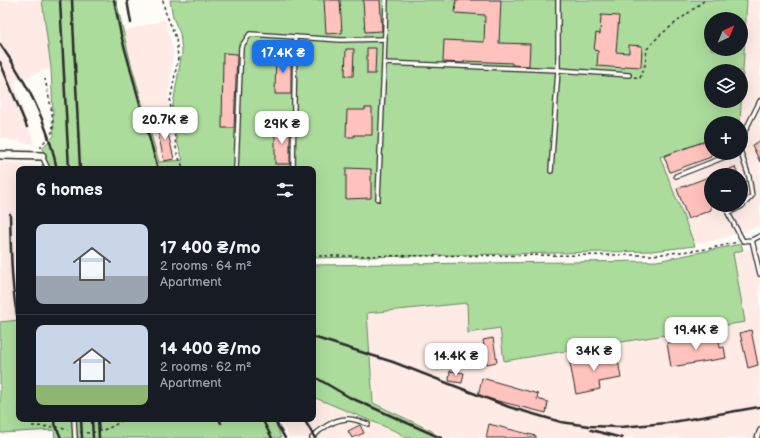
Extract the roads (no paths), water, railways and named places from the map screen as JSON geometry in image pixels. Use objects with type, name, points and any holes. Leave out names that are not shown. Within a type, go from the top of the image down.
[{"type":"street","points":[[0,155],[42,156]]},
{"type":"lane","points":[[378,199],[386,0]]},
{"type":"lane","points":[[551,171],[558,70],[558,0]]},
{"type":"lane","points":[[236,166],[241,47],[250,34],[341,40],[385,39]]},
{"type":"lane","points":[[293,166],[294,37]]},
{"type":"lane","points":[[384,63],[558,70],[629,75]]},
{"type":"lane","points":[[748,125],[760,101]]},
{"type":"lane","points":[[42,156],[47,166]]},
{"type":"lane","points":[[676,176],[717,160]]},
{"type":"lane","points":[[744,160],[750,177],[752,196],[742,206],[728,213],[743,241],[752,240],[760,236]]},
{"type":"lane","points":[[752,240],[760,274]]},
{"type":"lane","points":[[312,438],[317,432],[330,424],[347,418],[368,424]]},
{"type":"lane","points":[[74,422],[75,438]]},
{"type":"lane","points":[[757,438],[760,430]]},
{"type":"railway","points":[[60,0],[69,166]]},
{"type":"railway","points":[[72,0],[80,166]]},
{"type":"railway","points":[[114,0],[121,35],[157,166]]},
{"type":"railway","points":[[127,0],[131,23]]},
{"type":"railway","points":[[0,44],[28,88],[48,135],[56,166]]},
{"type":"railway","points":[[0,62],[27,127]]},
{"type":"railway","points":[[10,214],[11,256],[16,311]]},
{"type":"railway","points":[[316,338],[393,362],[509,407],[561,422],[589,426],[621,427],[667,423],[759,407]]},
{"type":"railway","points":[[316,378],[349,397],[441,438]]},
{"type":"railway","points":[[54,422],[61,438]]},
{"type":"railway","points":[[81,422],[82,438]]},
{"type":"railway","points":[[92,422],[93,438]]},
{"type":"railway","points":[[98,422],[99,438]]},
{"type":"railway","points":[[264,422],[272,438]]},
{"type":"railway","points":[[276,422],[285,438]]},
{"type":"railway","points":[[306,422],[315,438]]},
{"type":"railway","points":[[591,430],[622,438]]}]
